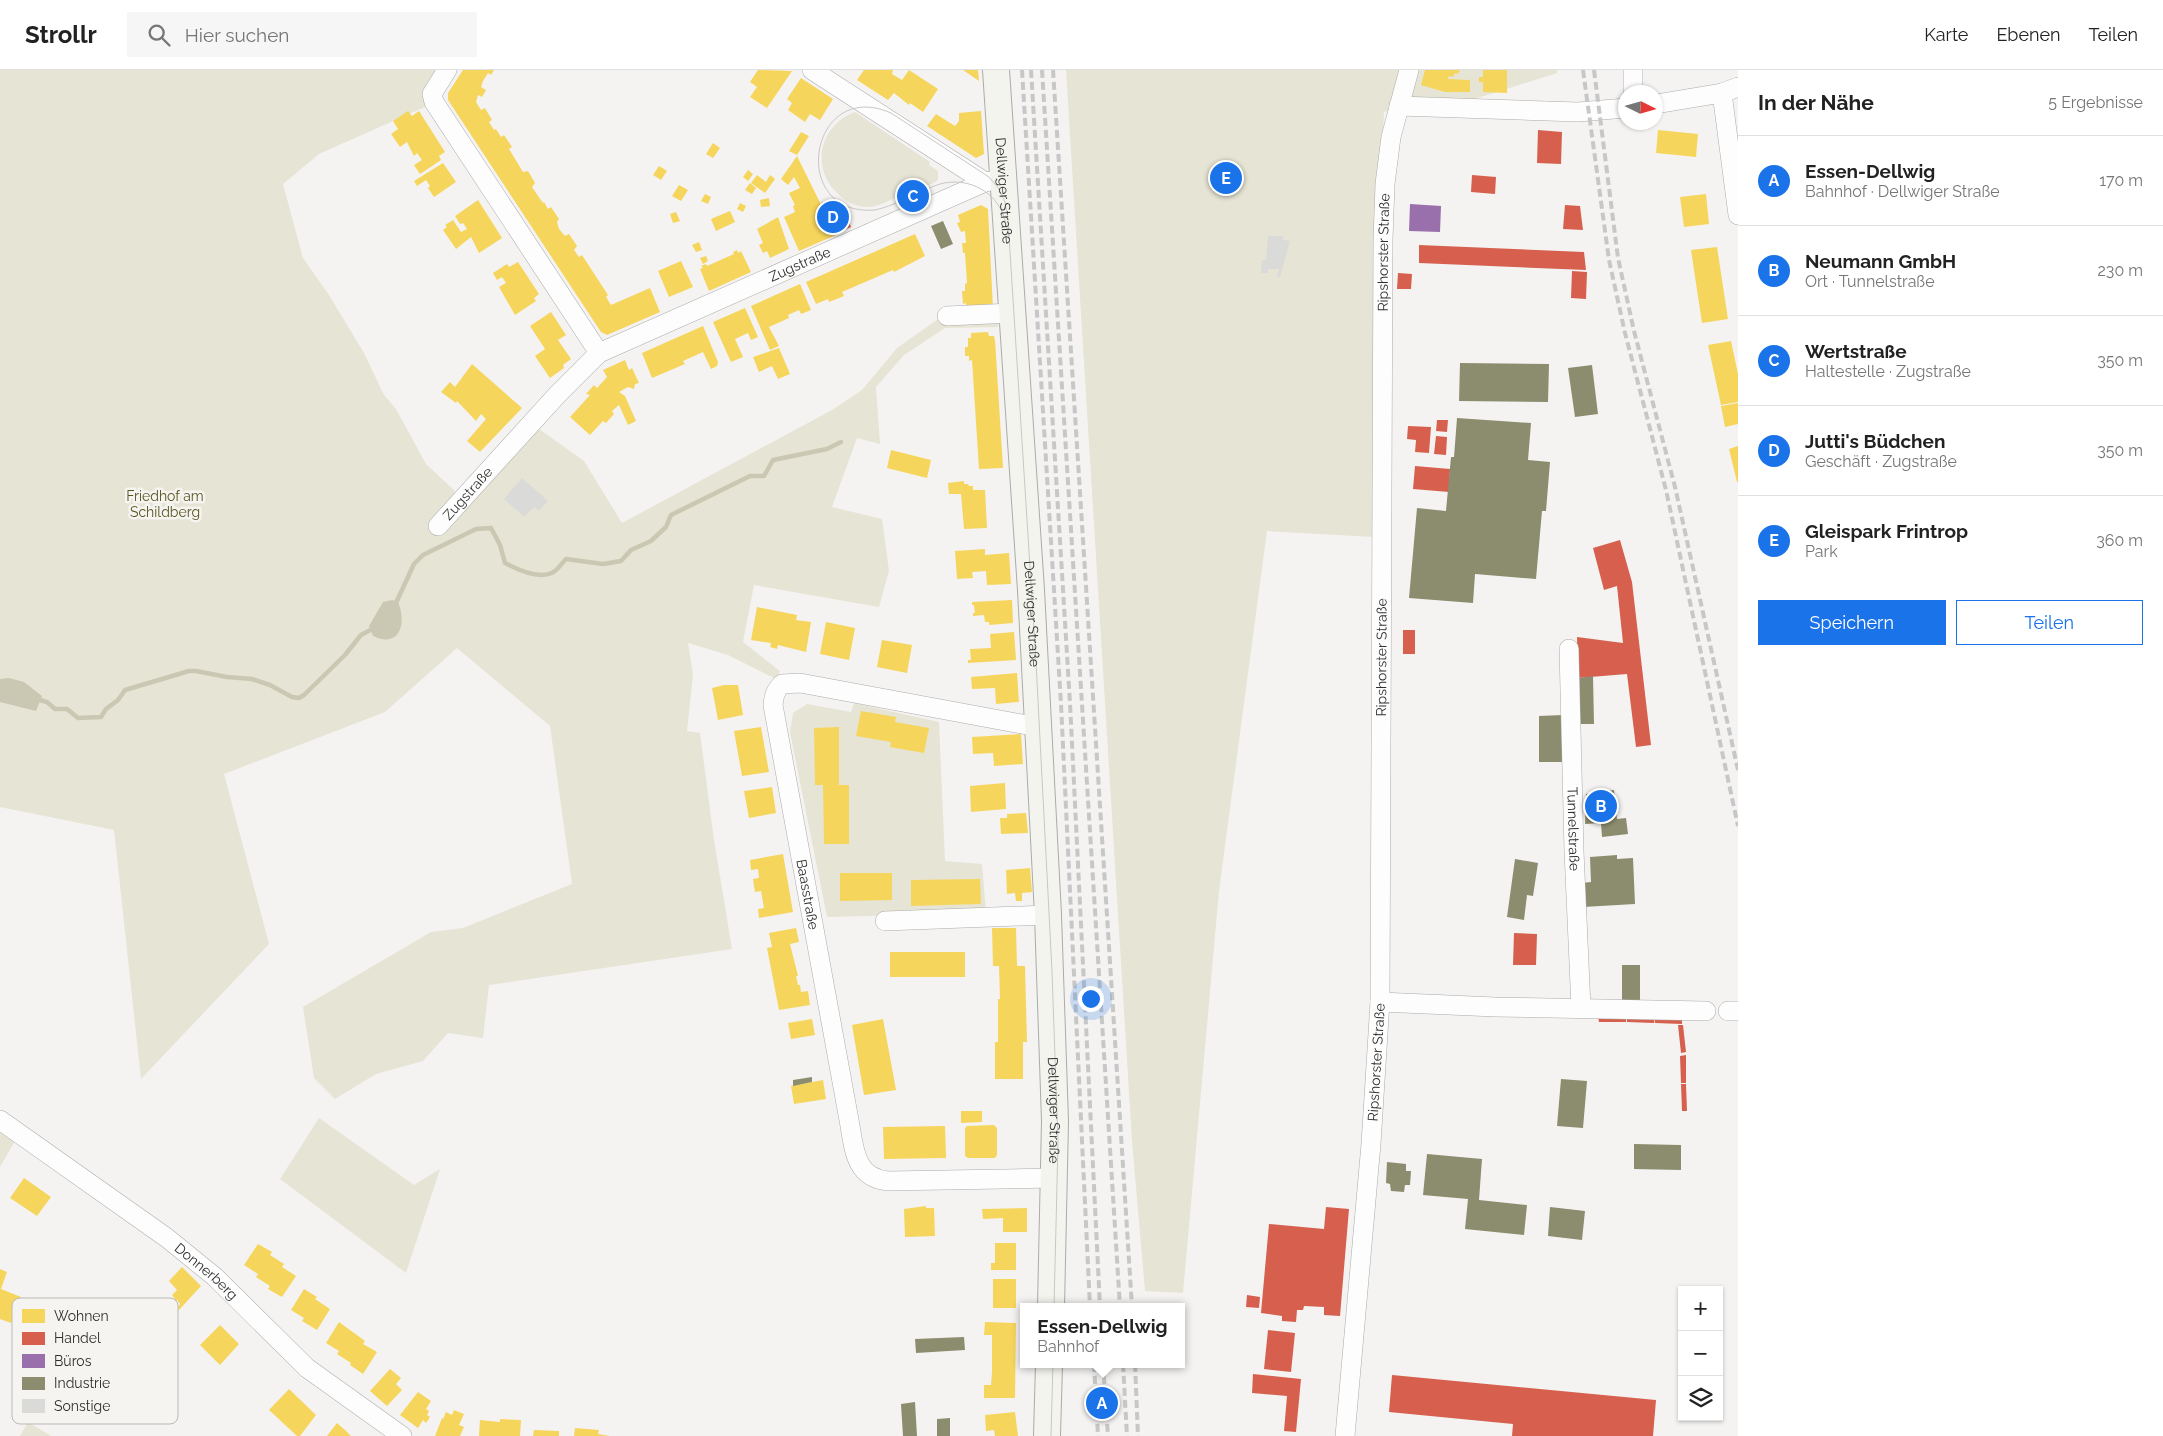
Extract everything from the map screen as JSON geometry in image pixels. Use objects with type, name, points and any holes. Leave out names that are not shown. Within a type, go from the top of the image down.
[{"type":"main road","name":"Dellwiger Straße","points":[[996,70],[994,181],[1012,313],[1048,915],[1055,1121],[1051,1303]]},
{"type":"main road","points":[[1046,1436],[1049,1368]]},
{"type":"street","points":[[447,70],[432,94],[434,102],[599,353]]},
{"type":"street","points":[[812,70],[994,181]]},
{"type":"street","name":"Ripshorster Straße","points":[[1345,1436],[1371,1144],[1380,1002],[1382,240],[1387,161],[1409,70]]},
{"type":"street","points":[[1633,70],[1633,85]]},
{"type":"street","points":[[1663,103],[1730,90],[1738,215]]},
{"type":"street","points":[[1399,106],[1578,112],[1618,109]]},
{"type":"street","name":"Zugstraße","points":[[438,526],[557,395],[599,353],[994,181]]},
{"type":"street","points":[[948,316],[1012,313]]},
{"type":"street","name":"Tunnelstraße","points":[[1569,649],[1574,851],[1581,1008]]},
{"type":"street","name":"Baasstraße","points":[[1038,727],[800,683],[782,684],[776,690],[773,705],[854,1147],[862,1168],[871,1178],[888,1181],[1053,1178]]},
{"type":"street","points":[[885,921],[1048,915]]},
{"type":"street","points":[[1380,1002],[1706,1010]]},
{"type":"street","name":"Donnerberg","points":[[0,1120],[168,1238],[215,1277],[307,1368],[402,1436]]},
{"type":"green space","name":"Friedhof am Schildberg","points":[[0,70],[448,70],[427,106],[319,154],[283,184],[303,258],[329,295],[364,353],[384,395],[396,409],[426,464],[455,491],[444,510],[532,424],[584,461],[622,523],[832,410],[862,390],[897,348],[938,319],[998,316],[998,327],[945,328],[904,355],[876,387],[880,444],[857,438],[832,507],[882,519],[889,571],[879,607],[754,585],[743,642],[780,671],[776,679],[728,655],[688,643],[693,675],[687,731],[700,733],[714,840],[732,949],[489,985],[483,1038],[448,1033],[423,1061],[376,1074],[335,1099],[314,1078],[303,1007],[431,932],[463,928],[572,884],[550,726],[457,648],[385,712],[224,774],[269,944],[141,1079],[114,830],[0,807]]},
{"type":"green space","points":[[1066,70],[1557,70],[1557,73],[1465,102],[1425,98],[1384,112],[1378,244],[1374,537],[1267,531],[1219,891],[1183,1293],[1145,1291],[1132,1141]]},
{"type":"green space","points":[[855,112],[930,162],[929,165],[938,171],[938,180],[872,207],[854,205],[840,196],[829,183],[824,171],[823,148],[827,136],[834,126],[843,118]]},
{"type":"green space","points":[[854,703],[939,722],[945,861],[982,864],[986,913],[827,917],[790,732],[793,713],[807,704],[851,712]]},
{"type":"green space","points":[[319,1118],[414,1185],[440,1169],[406,1273],[280,1179]]},
{"type":"green space","points":[[0,1123],[18,1136],[0,1167]]},
{"type":"green space","points":[[27,1424],[31,1424],[51,1436],[20,1436]]},
{"type":"shaded area","points":[[392,600],[398,602],[401,610],[402,618],[399,632],[390,639],[373,636],[369,626],[383,602]]},
{"type":"shaded area","points":[[9,678],[24,682],[42,696],[36,711],[0,702],[0,679]]},
{"type":"building: Wohnen","points":[[463,70],[494,70],[491,75],[488,73],[483,81],[481,87],[486,90],[482,97],[478,95],[476,102],[481,110],[485,108],[492,120],[489,122],[494,130],[496,129],[501,137],[504,135],[512,147],[509,149],[523,172],[528,171],[535,183],[532,187],[548,209],[551,207],[559,219],[557,222],[559,229],[565,236],[569,234],[577,246],[574,250],[579,257],[582,255],[608,295],[606,297],[611,305],[650,288],[660,312],[607,335],[601,332],[448,100],[448,93]]},
{"type":"building: Wohnen","points":[[758,70],[792,71],[767,108],[750,97],[757,87],[750,82]]},
{"type":"building: Wohnen","points":[[864,70],[893,70],[892,74],[902,80],[909,70],[938,89],[923,112],[910,103],[909,105],[894,93],[888,100],[857,80]]},
{"type":"building: Wohnen","points":[[963,70],[978,70],[979,81]]},
{"type":"building: Wohnen","points":[[1425,70],[1460,70],[1458,74],[1455,73],[1453,77],[1449,76],[1448,79],[1470,80],[1470,92],[1445,92],[1421,85]]},
{"type":"building: Wohnen","points":[[1483,70],[1507,70],[1507,93],[1483,92],[1483,82],[1479,82],[1479,77],[1483,77]]},
{"type":"building: Wohnen","points":[[801,78],[833,99],[820,120],[810,114],[805,122],[788,110],[792,103],[787,99]]},
{"type":"building: Wohnen","points":[[408,111],[412,116],[419,111],[445,152],[439,156],[441,160],[420,174],[414,165],[422,160],[417,153],[414,156],[407,142],[400,147],[391,134],[398,129],[393,121]]},
{"type":"building: Wohnen","points":[[981,111],[984,154],[976,158],[927,126],[936,114],[955,126],[959,121],[959,113]]},
{"type":"building: Wohnen","points":[[1658,130],[1698,134],[1696,157],[1656,153]]},
{"type":"building: Wohnen","points":[[801,132],[809,136],[797,155],[789,151]]},
{"type":"building: Wohnen","points":[[713,143],[720,148],[713,158],[706,154]]},
{"type":"building: Wohnen","points":[[797,156],[836,235],[799,251],[784,217],[795,212],[793,206],[795,205],[789,193],[800,188],[794,177],[788,185],[781,179]]},
{"type":"building: Wohnen","points":[[443,163],[456,182],[434,197],[428,188],[430,186],[426,180],[417,186],[414,181]]},
{"type":"building: Wohnen","points":[[659,166],[667,171],[661,180],[653,175]]},
{"type":"building: Wohnen","points":[[748,170],[753,174],[748,181],[743,177]]},
{"type":"building: Wohnen","points":[[757,175],[766,182],[770,175],[775,179],[765,193],[751,183]]},
{"type":"building: Wohnen","points":[[750,183],[756,188],[752,194],[745,190]]},
{"type":"building: Wohnen","points":[[679,185],[688,190],[681,201],[672,196]]},
{"type":"building: Wohnen","points":[[705,194],[711,197],[708,204],[701,201]]},
{"type":"building: Wohnen","points":[[1706,194],[1709,224],[1684,227],[1680,197]]},
{"type":"building: Wohnen","points":[[769,198],[770,206],[761,207],[760,200]]},
{"type":"building: Wohnen","points":[[478,200],[502,238],[479,253],[471,237],[456,249],[443,230],[447,227],[445,225],[453,220],[461,232],[467,229],[463,223],[460,224],[455,216]]},
{"type":"building: Wohnen","points":[[740,203],[746,206],[743,212],[737,209]]},
{"type":"building: Wohnen","points":[[981,205],[988,209],[993,309],[966,311],[966,303],[963,304],[962,291],[965,291],[965,284],[967,283],[965,253],[963,253],[962,243],[966,243],[965,231],[961,232],[957,223],[960,222],[958,215]]},
{"type":"building: Wohnen","points":[[730,211],[735,222],[716,231],[711,219]]},
{"type":"building: Wohnen","points":[[676,212],[680,221],[673,223],[670,214]]},
{"type":"building: Wohnen","points":[[778,217],[789,249],[770,258],[767,251],[763,253],[759,245],[763,243],[757,229]]},
{"type":"building: Wohnen","points":[[915,234],[925,256],[894,272],[893,270],[842,292],[844,296],[829,302],[828,299],[816,304],[806,282]]},
{"type":"building: Wohnen","points":[[699,242],[702,250],[696,252],[692,245]]},
{"type":"building: Wohnen","points":[[1717,247],[1728,319],[1702,323],[1691,250]]},
{"type":"building: Wohnen","points":[[737,250],[738,253],[741,251],[751,272],[709,291],[700,269],[703,268],[701,266],[706,264],[707,266],[734,254],[733,252]]},
{"type":"building: Wohnen","points":[[706,256],[708,261],[703,264],[700,258]]},
{"type":"building: Wohnen","points":[[681,261],[693,287],[669,297],[658,271]]},
{"type":"building: Wohnen","points":[[518,262],[539,294],[534,298],[536,301],[515,315],[499,287],[506,283],[502,277],[497,280],[493,273],[507,264],[509,267]]},
{"type":"building: Wohnen","points":[[800,284],[811,310],[801,314],[799,310],[788,315],[789,318],[769,327],[779,346],[770,350],[751,306]]},
{"type":"building: Wohnen","points":[[745,308],[758,337],[751,340],[748,333],[735,339],[743,357],[731,362],[713,322]]},
{"type":"building: Wohnen","points":[[551,312],[566,335],[558,340],[571,359],[563,365],[564,368],[550,378],[535,356],[545,349],[530,326]]},
{"type":"building: Wohnen","points":[[703,326],[718,362],[717,366],[711,369],[703,352],[683,361],[685,364],[652,378],[642,353]]},
{"type":"building: Wohnen","points":[[988,332],[989,336],[994,336],[995,340],[1003,468],[979,469],[972,360],[969,361],[969,356],[965,356],[965,347],[968,347],[968,338],[971,338],[971,333]]},
{"type":"building: Wohnen","points":[[1731,341],[1738,374],[1738,402],[1721,405],[1708,345]]},
{"type":"building: Wohnen","points":[[779,348],[790,374],[778,379],[772,366],[759,372],[753,357]]},
{"type":"building: Wohnen","points":[[625,360],[629,370],[632,368],[639,383],[635,384],[634,389],[628,387],[619,392],[625,396],[636,421],[628,425],[619,405],[612,411],[614,414],[606,423],[603,421],[590,435],[570,417],[590,395],[586,394],[594,385],[597,388],[607,377],[603,370]]},
{"type":"building: Wohnen","points":[[472,364],[522,408],[480,452],[467,441],[486,419],[481,414],[476,421],[457,401],[456,403],[441,392],[450,382],[455,387]]},
{"type":"building: Wohnen","points":[[1738,403],[1738,424],[1725,427],[1721,406]]},
{"type":"building: Wohnen","points":[[1738,446],[1738,482],[1737,482],[1729,449]]},
{"type":"building: Wohnen","points":[[891,450],[931,460],[927,478],[887,468]]},
{"type":"building: Wohnen","points":[[964,481],[964,484],[973,486],[973,490],[985,490],[987,528],[964,529],[961,494],[949,494],[948,483]]},
{"type":"building: Wohnen","points":[[985,549],[985,555],[1009,553],[1011,584],[987,585],[986,571],[972,572],[973,578],[957,579],[955,551]]},
{"type":"building: Wohnen","points":[[1012,600],[1013,623],[989,625],[989,622],[985,622],[984,615],[973,616],[973,613],[975,613],[972,602]]},
{"type":"building: Wohnen","points":[[757,607],[797,615],[796,620],[811,622],[806,652],[778,645],[777,649],[770,647],[771,643],[751,640]]},
{"type":"building: Wohnen","points":[[826,622],[855,628],[849,660],[820,654]]},
{"type":"building: Wohnen","points":[[1014,632],[1016,660],[968,663],[968,660],[971,660],[970,649],[991,648],[990,634]]},
{"type":"building: Wohnen","points":[[882,640],[912,645],[907,673],[877,667]]},
{"type":"building: Wohnen","points":[[1017,673],[1019,702],[996,704],[995,688],[972,689],[971,677]]},
{"type":"building: Wohnen","points":[[724,685],[738,685],[743,715],[718,720],[712,688]]},
{"type":"building: Wohnen","points":[[861,711],[896,717],[895,722],[929,728],[924,753],[890,747],[891,742],[856,736]]},
{"type":"building: Wohnen","points":[[761,727],[769,772],[742,776],[734,731]]},
{"type":"building: Wohnen","points":[[839,727],[839,785],[849,785],[849,844],[824,844],[823,785],[815,785],[814,728]]},
{"type":"building: Wohnen","points":[[1021,734],[1023,764],[994,766],[993,753],[973,754],[972,737]]},
{"type":"building: Wohnen","points":[[1005,783],[1006,809],[971,812],[970,786]]},
{"type":"building: Wohnen","points":[[772,787],[776,813],[749,818],[744,791]]},
{"type":"building: Wohnen","points":[[1026,813],[1028,833],[1001,834],[1000,818],[1007,818],[1007,814]]},
{"type":"building: Wohnen","points":[[783,854],[793,912],[759,918],[758,909],[764,908],[761,891],[755,892],[753,879],[759,878],[758,869],[751,870],[750,860]]},
{"type":"building: Wohnen","points":[[1030,868],[1032,892],[1022,893],[1022,901],[1016,901],[1015,893],[1007,894],[1006,870]]},
{"type":"building: Wohnen","points":[[840,873],[892,873],[892,900],[840,901]]},
{"type":"building: Wohnen","points":[[980,879],[981,904],[911,906],[911,880]]},
{"type":"building: Wohnen","points":[[796,928],[799,942],[790,944],[798,976],[796,976],[798,985],[800,985],[801,992],[808,991],[810,1005],[779,1010],[767,948],[772,947],[769,933]]},
{"type":"building: Wohnen","points":[[992,928],[1016,928],[1017,966],[1025,966],[1027,1042],[1023,1042],[1023,1079],[995,1079],[995,1042],[998,1042],[998,999],[1000,999],[999,966],[993,966]]},
{"type":"building: Wohnen","points":[[890,952],[965,952],[965,977],[890,977]]},
{"type":"building: Wohnen","points":[[812,1019],[815,1035],[791,1039],[788,1023]]},
{"type":"building: Wohnen","points":[[883,1019],[896,1090],[864,1095],[852,1025]]},
{"type":"building: Wohnen","points":[[823,1080],[826,1099],[794,1104],[791,1086]]},
{"type":"building: Wohnen","points":[[961,1111],[982,1111],[982,1122],[961,1123]]},
{"type":"building: Wohnen","points":[[994,1125],[997,1128],[997,1155],[995,1158],[968,1158],[965,1156],[965,1128],[967,1126]]},
{"type":"building: Wohnen","points":[[945,1126],[946,1158],[884,1159],[883,1127]]},
{"type":"building: Wohnen","points":[[24,1178],[51,1197],[37,1216],[10,1198]]},
{"type":"building: Wohnen","points":[[926,1206],[926,1208],[934,1208],[935,1236],[905,1237],[904,1209]]},
{"type":"building: Wohnen","points":[[1027,1208],[1027,1232],[1003,1232],[1003,1218],[983,1219],[982,1209]]},
{"type":"building: Wohnen","points":[[995,1243],[1016,1243],[1016,1270],[991,1270],[991,1263],[995,1263]]},
{"type":"building: Wohnen","points":[[258,1244],[272,1252],[270,1255],[284,1264],[282,1267],[296,1276],[282,1297],[268,1289],[270,1286],[256,1277],[258,1274],[244,1265]]},
{"type":"building: Wohnen","points":[[182,1267],[201,1286],[179,1310],[178,1298],[174,1298],[172,1295],[177,1290],[169,1281]]},
{"type":"building: Wohnen","points":[[0,1269],[7,1272],[1,1289],[21,1297],[12,1298],[11,1323],[0,1319]]},
{"type":"building: Wohnen","points":[[993,1279],[1016,1279],[1016,1308],[993,1308]]},
{"type":"building: Wohnen","points":[[304,1289],[317,1297],[315,1299],[330,1309],[317,1330],[302,1321],[304,1318],[291,1310]]},
{"type":"building: Wohnen","points":[[339,1322],[365,1341],[363,1344],[377,1352],[363,1374],[337,1354],[339,1351],[326,1343]]},
{"type":"building: Wohnen","points":[[985,1322],[1016,1323],[1015,1398],[984,1398],[984,1385],[991,1385],[992,1372],[992,1335],[984,1335]]},
{"type":"building: Wohnen","points":[[220,1325],[239,1344],[220,1365],[200,1345]]},
{"type":"building: Wohnen","points":[[390,1369],[401,1378],[396,1384],[402,1390],[387,1406],[370,1391]]},
{"type":"building: Wohnen","points":[[289,1389],[316,1415],[300,1436],[297,1436],[269,1410]]},
{"type":"building: Wohnen","points":[[418,1392],[431,1401],[426,1409],[429,1411],[427,1415],[430,1417],[426,1423],[423,1420],[418,1428],[400,1415]]},
{"type":"building: Wohnen","points":[[454,1410],[464,1414],[459,1425],[464,1427],[460,1436],[435,1436],[446,1412],[452,1415]]},
{"type":"building: Wohnen","points":[[1015,1412],[1018,1436],[995,1436],[994,1430],[986,1431],[985,1415]]},
{"type":"building: Wohnen","points":[[500,1419],[521,1420],[520,1436],[479,1436],[480,1420],[500,1422]]},
{"type":"building: Wohnen","points":[[337,1423],[346,1431],[351,1436],[327,1436]]},
{"type":"building: Wohnen","points":[[575,1428],[599,1430],[598,1434],[610,1436],[574,1436]]},
{"type":"building: Wohnen","points":[[534,1430],[559,1431],[559,1436],[533,1436]]},
{"type":"building: Handel","points":[[1538,130],[1562,132],[1561,164],[1537,163]]},
{"type":"building: Handel","points":[[1472,175],[1496,177],[1495,194],[1471,192]]},
{"type":"building: Handel","points":[[828,200],[832,201],[839,218],[846,215],[851,227],[835,234],[821,203]]},
{"type":"building: Handel","points":[[1565,205],[1580,206],[1583,230],[1563,229]]},
{"type":"building: Handel","points":[[1419,245],[1584,252],[1586,270],[1419,263]]},
{"type":"building: Handel","points":[[1572,271],[1587,272],[1586,299],[1571,298]]},
{"type":"building: Handel","points":[[1398,273],[1412,274],[1411,289],[1397,289]]},
{"type":"building: Handel","points":[[1437,420],[1448,420],[1447,432],[1436,431]]},
{"type":"building: Handel","points":[[1408,426],[1431,427],[1429,453],[1415,452],[1416,440],[1407,439]]},
{"type":"building: Handel","points":[[1436,436],[1447,437],[1446,455],[1434,454]]},
{"type":"building: Handel","points":[[1415,466],[1450,469],[1449,492],[1413,489]]},
{"type":"building: Handel","points":[[1620,540],[1632,582],[1651,745],[1636,747],[1627,674],[1578,678],[1577,637],[1623,643],[1617,586],[1604,590],[1593,548]]},
{"type":"building: Handel","points":[[1403,630],[1415,630],[1415,654],[1403,654]]},
{"type":"building: Handel","points":[[1514,933],[1537,934],[1536,965],[1513,965]]},
{"type":"building: Handel","points":[[1598,1017],[1626,1017],[1626,1022],[1599,1022]]},
{"type":"building: Handel","points":[[1627,1017],[1655,1017],[1654,1023],[1627,1022]]},
{"type":"building: Handel","points":[[1655,1018],[1682,1019],[1682,1024],[1655,1023]]},
{"type":"building: Handel","points":[[1678,1025],[1683,1025],[1686,1052],[1681,1053]]},
{"type":"building: Handel","points":[[1686,1055],[1686,1083],[1681,1083],[1680,1056]]},
{"type":"building: Handel","points":[[1681,1084],[1686,1084],[1687,1111],[1682,1111]]},
{"type":"building: Handel","points":[[1326,1207],[1349,1209],[1340,1316],[1324,1315],[1324,1307],[1304,1306],[1303,1310],[1297,1310],[1296,1322],[1282,1321],[1282,1316],[1261,1313],[1269,1224],[1324,1229]]},
{"type":"building: Handel","points":[[1247,1295],[1260,1297],[1259,1308],[1246,1307]]},
{"type":"building: Handel","points":[[1268,1330],[1295,1333],[1291,1372],[1264,1369]]},
{"type":"building: Handel","points":[[1253,1374],[1301,1379],[1296,1432],[1284,1431],[1287,1396],[1252,1393]]},
{"type":"building: Handel","points":[[1392,1375],[1656,1400],[1653,1436],[1512,1436],[1513,1424],[1389,1412]]},
{"type":"building: Büros","points":[[1410,204],[1441,206],[1440,232],[1409,231]]},
{"type":"building: Industrie","points":[[943,221],[953,244],[941,249],[931,226]]},
{"type":"building: Industrie","points":[[1460,363],[1549,364],[1548,402],[1459,401]]},
{"type":"building: Industrie","points":[[1592,365],[1598,414],[1575,417],[1568,368]]},
{"type":"building: Industrie","points":[[1457,418],[1531,423],[1528,460],[1550,462],[1546,511],[1542,511],[1536,579],[1475,574],[1473,603],[1409,598],[1417,508],[1446,511],[1451,457],[1454,457]]},
{"type":"building: Industrie","points":[[1593,676],[1594,724],[1579,724],[1579,678]]},
{"type":"building: Industrie","points":[[1563,715],[1563,762],[1539,762],[1539,716]]},
{"type":"building: Industrie","points":[[1614,790],[1617,819],[1626,818],[1628,834],[1602,837],[1601,823],[1585,824],[1586,794]]},
{"type":"building: Industrie","points":[[1617,855],[1617,859],[1633,858],[1635,904],[1583,907],[1582,883],[1591,882],[1590,857]]},
{"type":"building: Industrie","points":[[1515,859],[1538,863],[1533,896],[1527,895],[1524,920],[1507,917]]},
{"type":"building: Industrie","points":[[1622,965],[1640,965],[1640,1002],[1622,1002]]},
{"type":"building: Industrie","points":[[812,1077],[812,1082],[793,1086],[793,1080]]},
{"type":"building: Industrie","points":[[1561,1079],[1587,1081],[1583,1128],[1557,1126]]},
{"type":"building: Industrie","points":[[1634,1144],[1681,1145],[1681,1170],[1634,1169]]},
{"type":"building: Industrie","points":[[1427,1154],[1482,1159],[1479,1200],[1527,1205],[1524,1235],[1465,1229],[1468,1199],[1423,1195]]},
{"type":"building: Industrie","points":[[1387,1162],[1406,1164],[1406,1171],[1411,1171],[1410,1185],[1405,1185],[1404,1192],[1391,1191],[1390,1184],[1386,1183]]},
{"type":"building: Industrie","points":[[1550,1207],[1585,1211],[1582,1240],[1548,1236]]},
{"type":"building: Industrie","points":[[964,1337],[965,1350],[916,1353],[915,1339]]},
{"type":"building: Industrie","points":[[915,1402],[917,1436],[903,1436],[901,1404]]},
{"type":"building: Industrie","points":[[950,1418],[950,1436],[937,1436],[937,1419]]},
{"type":"building: Sonstige","points":[[1268,236],[1283,236],[1283,240],[1290,241],[1280,277],[1277,277],[1279,269],[1268,269],[1268,273],[1261,273],[1262,260],[1266,260]]},
{"type":"building: Sonstige","points":[[522,478],[548,501],[539,511],[534,507],[524,517],[504,499]]},
{"type":"waterway","points":[[395,605],[414,564],[423,555],[476,529],[491,528],[500,545],[505,563],[516,569],[536,575],[549,574],[556,570],[566,559],[603,564],[621,561],[631,550],[651,541],[666,527],[671,515],[750,476],[764,476],[773,460],[827,449],[841,442]]},
{"type":"waterway","points":[[36,699],[47,702],[55,709],[67,709],[78,718],[101,717],[106,709],[118,700],[125,690],[189,671],[252,679],[270,685],[292,697],[299,698],[345,655],[361,635],[374,628]]},
{"type":"tram line","points":[[1009,239],[1002,212],[992,197],[977,187],[959,182],[940,184],[892,205],[875,210],[847,206],[829,193],[820,173],[819,151],[827,130],[842,114],[863,107],[891,113],[989,177],[999,189],[1005,202],[1008,220],[1036,662],[1052,971],[1058,1143],[1054,1303]]},
{"type":"tram line","points":[[1051,1436],[1053,1368]]},
{"type":"railway","points":[[1022,70],[1061,704],[1090,1303]]},
{"type":"railway","points":[[1031,70],[1070,703],[1100,1303]]},
{"type":"railway","points":[[1042,70],[1120,1303]]},
{"type":"railway","points":[[1053,70],[1132,1303]]},
{"type":"railway","points":[[1583,70],[1609,260],[1625,333],[1666,490],[1738,826]]},
{"type":"railway","points":[[1594,70],[1618,258],[1634,331],[1675,487],[1738,770]]},
{"type":"railway","points":[[1094,1368],[1098,1436]]},
{"type":"railway","points":[[1103,1368],[1108,1436]]},
{"type":"railway","points":[[1123,1368],[1127,1436]]},
{"type":"railway","points":[[1135,1368],[1138,1436]]},
{"type":"place","name":"Gleispark Frintrop","points":[[1226,178]]},
{"type":"place","name":"Wertstraße","points":[[913,196]]},
{"type":"place","name":"Jutti's Büdchen","points":[[833,217]]},
{"type":"place","name":"Neumann GmbH","points":[[1601,806]]},
{"type":"place","name":"Essen-Dellwig","points":[[1102,1403]]}]
